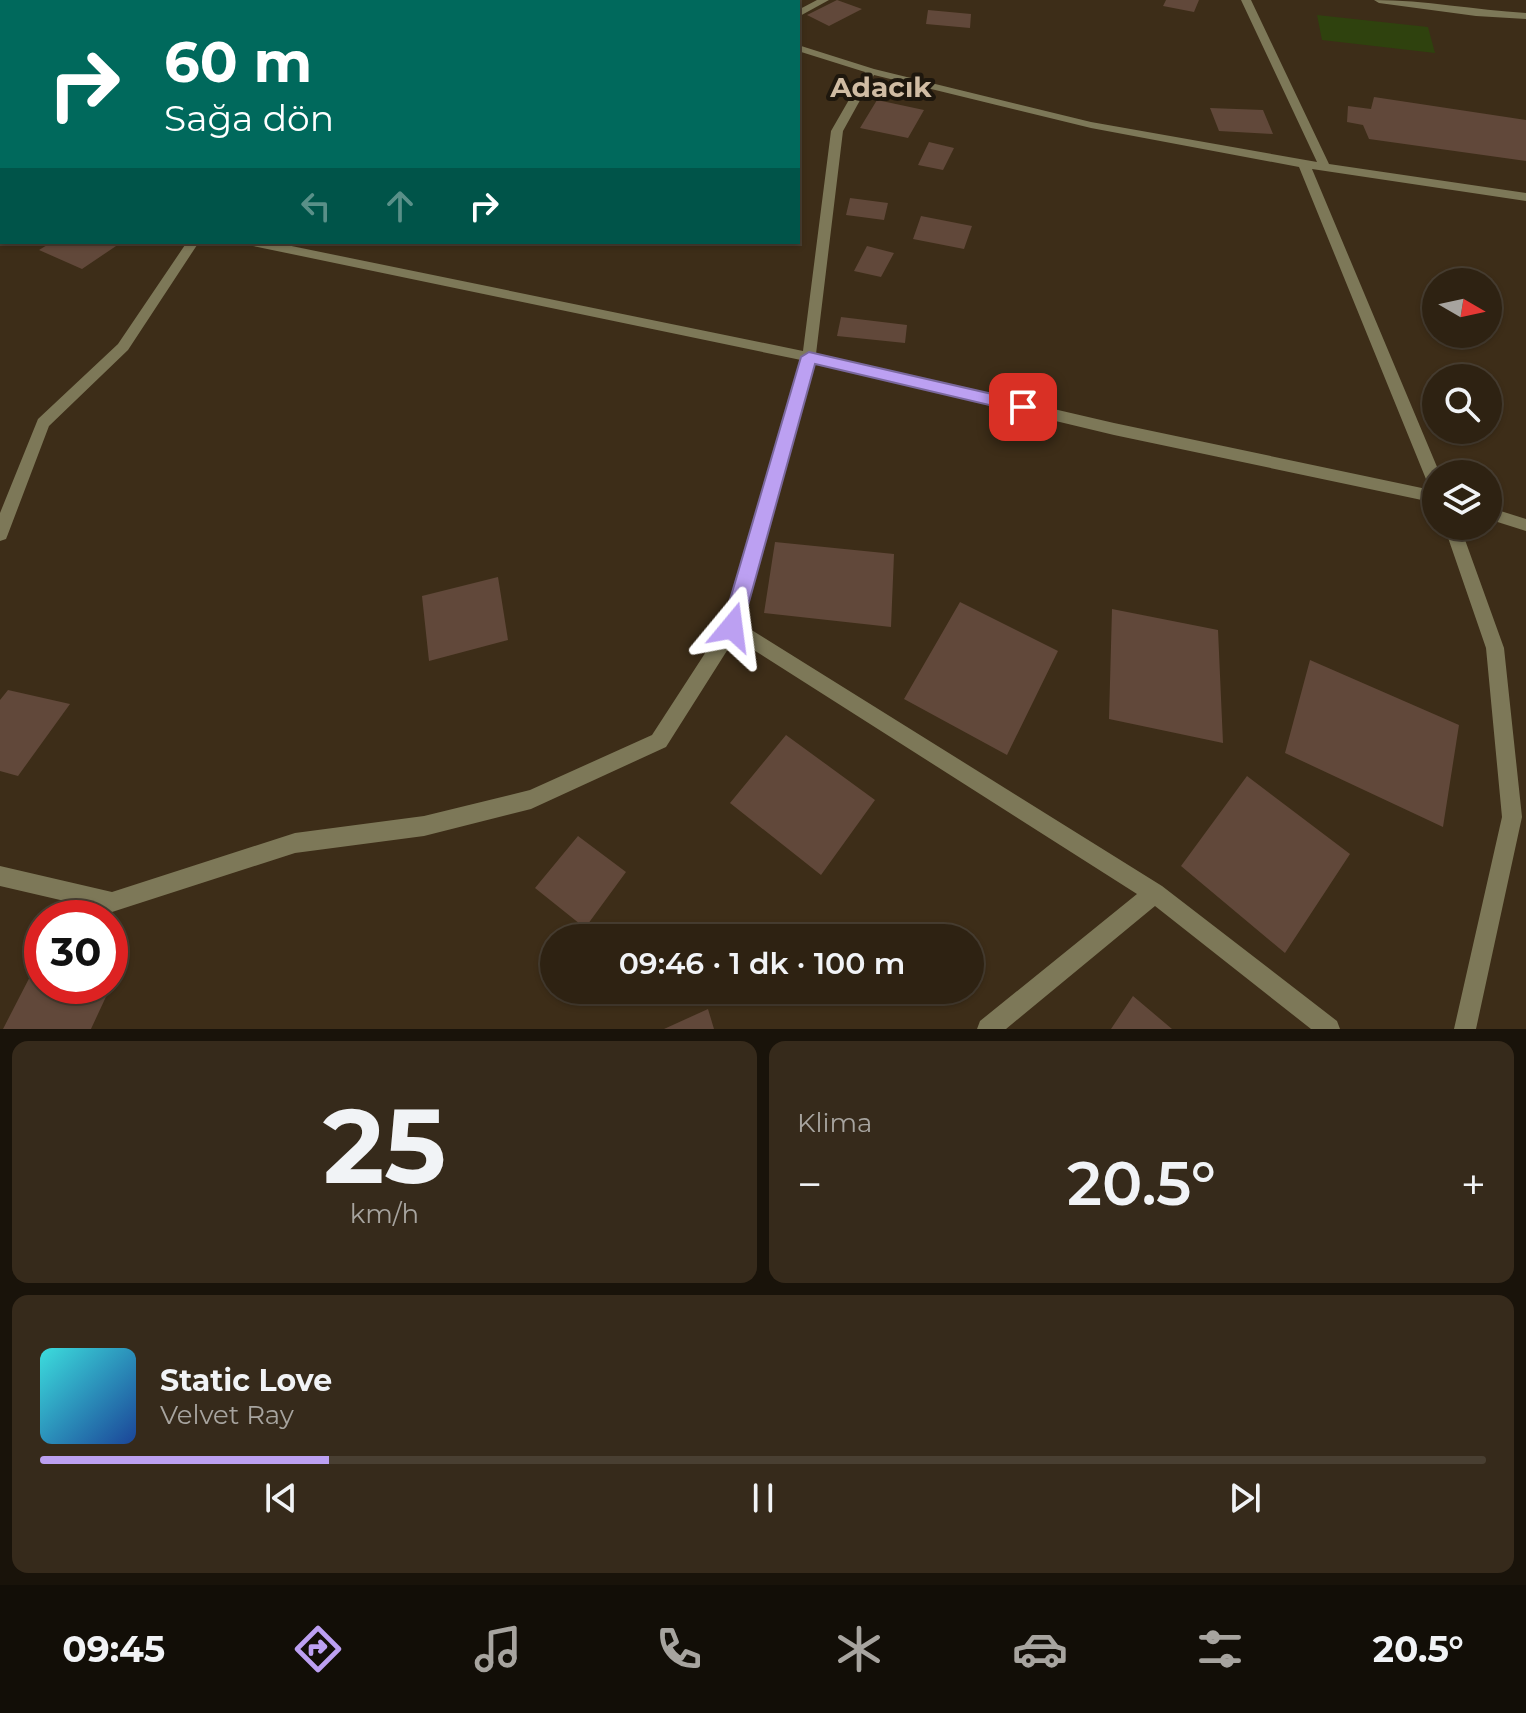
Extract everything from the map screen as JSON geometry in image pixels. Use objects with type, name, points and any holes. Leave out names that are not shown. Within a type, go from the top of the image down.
[{"type":"street","points":[[800,13],[824,0]]},
{"type":"street","points":[[1246,0],[1324,166]]},
{"type":"street","points":[[1379,0],[1476,13],[1526,16]]},
{"type":"street","points":[[800,49],[871,71],[1091,125],[1304,164],[1526,197]]},
{"type":"street","points":[[0,876],[112,902],[295,843],[424,826],[531,799],[659,741],[732,627],[809,357],[837,131],[871,71]]},
{"type":"street","points":[[1304,164],[1426,460]]},
{"type":"street","points":[[0,534],[43,423],[123,347],[192,244]]},
{"type":"street","points":[[263,244],[809,357],[1114,429],[1422,494]]},
{"type":"street","points":[[1502,517],[1526,525]]},
{"type":"street","points":[[1457,540],[1495,648],[1512,817],[1465,1029]]},
{"type":"street","points":[[732,627],[1155,893],[1329,1029]]},
{"type":"street","points":[[988,1029],[1155,893]]},
{"type":"green space","points":[[1317,15],[1428,27],[1435,53],[1322,40]]},
{"type":"building","points":[[837,0],[862,9],[829,26],[807,15]]},
{"type":"building","points":[[1166,0],[1199,0],[1194,12],[1163,6]]},
{"type":"building","points":[[928,10],[971,14],[970,28],[926,24]]},
{"type":"building","points":[[1374,97],[1526,120],[1526,161],[1369,139],[1363,125],[1347,122],[1348,106],[1371,109]]},
{"type":"building","points":[[877,100],[924,110],[908,138],[860,128]]},
{"type":"building","points":[[1210,108],[1263,110],[1273,134],[1219,131]]},
{"type":"building","points":[[929,142],[954,148],[943,170],[918,165]]},
{"type":"building","points":[[850,198],[888,203],[884,220],[846,215]]},
{"type":"building","points":[[921,216],[972,226],[964,249],[913,239]]},
{"type":"building","points":[[49,244],[119,244],[82,269],[39,250]]},
{"type":"building","points":[[867,246],[894,253],[881,277],[854,271]]},
{"type":"building","points":[[841,317],[907,325],[905,343],[837,336]]},
{"type":"building","points":[[775,542],[894,554],[891,627],[764,613]]},
{"type":"building","points":[[498,577],[508,640],[429,661],[422,596]]},
{"type":"building","points":[[960,602],[1058,651],[1007,755],[904,699]]},
{"type":"building","points":[[1112,609],[1218,630],[1223,743],[1109,719]]},
{"type":"building","points":[[1310,660],[1459,725],[1443,827],[1285,753]]},
{"type":"building","points":[[8,690],[70,704],[18,776],[0,771],[0,700]]},
{"type":"building","points":[[786,735],[875,800],[821,875],[730,803]]},
{"type":"building","points":[[1247,776],[1350,854],[1285,953],[1181,866]]},
{"type":"building","points":[[578,836],[626,872],[588,924],[580,924],[535,888]]},
{"type":"building","points":[[24,988],[24,1004],[103,1004],[91,1029],[3,1029]]},
{"type":"building","points":[[1133,996],[1172,1029],[1111,1029]]},
{"type":"building","points":[[708,1009],[714,1029],[664,1029]]},
{"type":"district","name":"Adacık","points":[[881,87]]},
{"type":"route","points":[[732,627],[809,357],[1023,407]]}]
